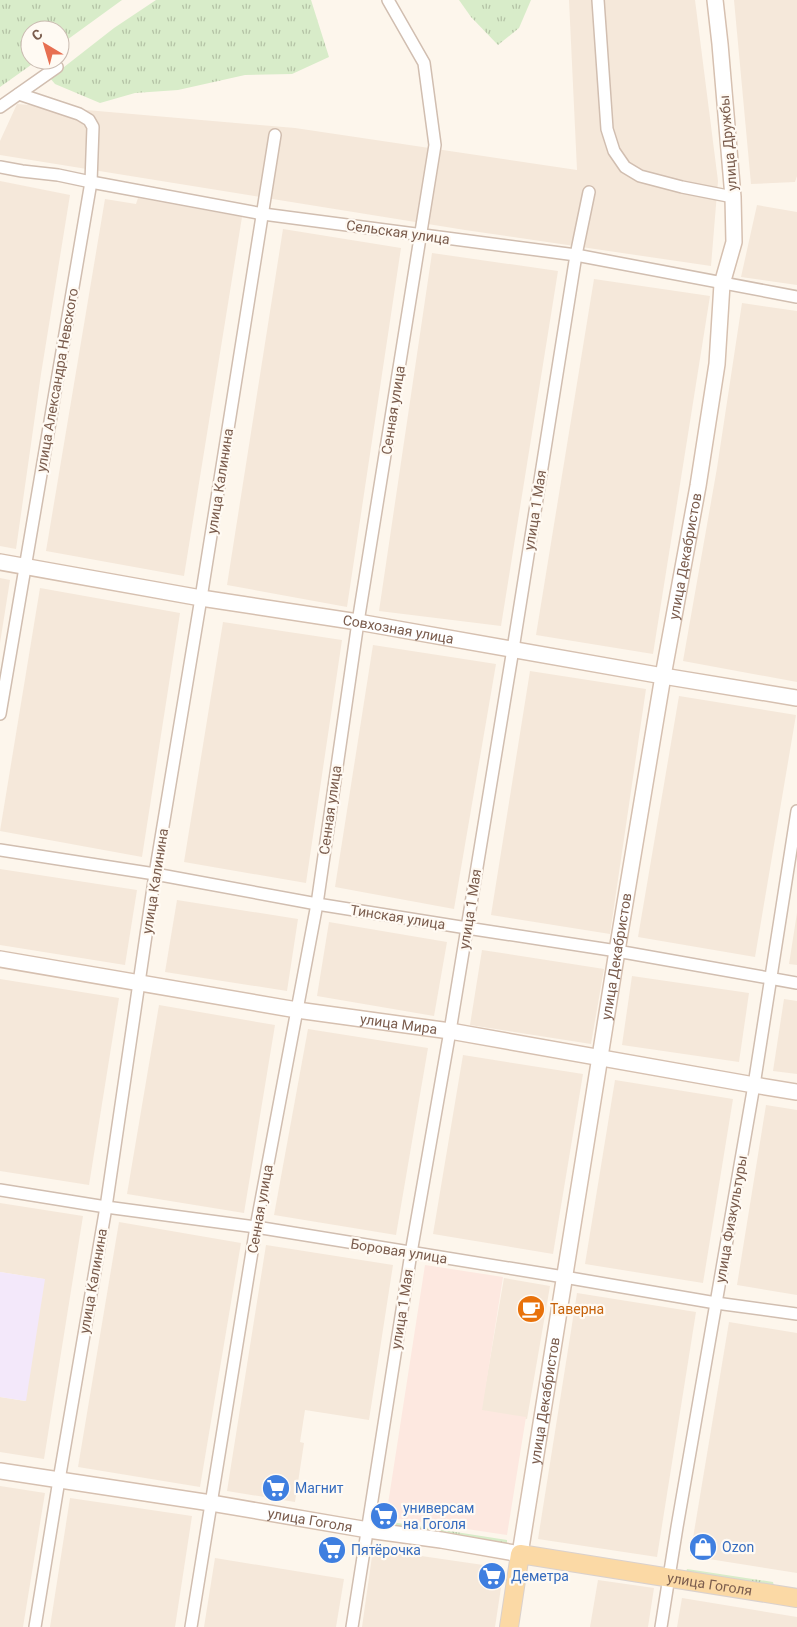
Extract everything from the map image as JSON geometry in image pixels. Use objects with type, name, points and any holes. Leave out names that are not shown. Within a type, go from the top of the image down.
[{"type":"main road","name":"улица Гоголя","points":[[520,1554],[797,1598]]},
{"type":"main road","name":"улица Декабристов","points":[[509,1627],[520,1554]]},
{"type":"street","name":"Сенная улица","points":[[191,1627],[256,1227],[317,904],[358,622],[435,144],[424,64],[388,0]]},
{"type":"street","points":[[598,0],[607,129],[614,152],[625,167],[640,176],[733,197]]},
{"type":"street","name":"улица Дружбы","points":[[715,0],[733,197],[734,242],[722,284]]},
{"type":"street","points":[[0,107],[53,70]]},
{"type":"street","name":"улица Александра Невского","points":[[0,714],[91,182],[93,127],[90,120],[79,114],[19,94]]},
{"type":"street","name":"улица Калинина","points":[[35,1627],[106,1207],[155,874],[275,135]]},
{"type":"street","name":"Сельская улица","points":[[0,166],[22,171],[58,175],[263,214],[576,255],[797,297]]},
{"type":"street","name":"улица 1 Мая","points":[[352,1627],[410,1253],[450,1031],[576,255],[589,192]]},
{"type":"street","name":"улица Декабристов","points":[[520,1554],[617,951],[698,486],[717,364],[722,284]]},
{"type":"street","name":"Совхозная улица","points":[[0,562],[201,598],[358,622],[797,698]]},
{"type":"street","name":"улица Физкультуры","points":[[661,1627],[668,1577],[754,1085],[797,811]]},
{"type":"street","name":"Тинская улица","points":[[0,850],[155,874],[317,904],[617,951],[797,983]]},
{"type":"street","name":"улица Мира","points":[[0,959],[297,1010],[450,1031],[797,1092]]},
{"type":"street","name":"Боровая улица","points":[[0,1190],[106,1207],[256,1227],[716,1303],[797,1314]]},
{"type":"street","name":"улица Гоголя","points":[[0,1471],[210,1503],[520,1554]]},
{"type":"shaded area","points":[[569,0],[695,0],[718,181],[711,266],[465,230],[0,155],[0,141],[17,104],[295,128],[577,170]]},
{"type":"shaded area","points":[[734,0],[797,0],[797,176],[795,182],[751,184]]},
{"type":"shaded area","points":[[0,181],[70,195],[41,374],[16,549],[0,546]]},
{"type":"shaded area","points":[[138,198],[242,217],[184,576],[46,551],[105,199],[136,204]]},
{"type":"shaded area","points":[[757,205],[797,212],[797,285],[741,277]]},
{"type":"shaded area","points":[[283,229],[401,248],[347,607],[227,585]]},
{"type":"shaded area","points":[[432,253],[558,271],[501,626],[379,611]]},
{"type":"shaded area","points":[[594,279],[710,296],[653,654],[536,635]]},
{"type":"shaded area","points":[[742,303],[797,311],[797,682],[683,661],[717,468]]},
{"type":"shaded area","points":[[0,578],[10,580],[0,643]]},
{"type":"shaded area","points":[[40,588],[180,613],[142,857],[0,831]]},
{"type":"shaded area","points":[[223,622],[342,640],[306,883],[184,862]]},
{"type":"shaded area","points":[[373,645],[496,664],[454,909],[335,887]]},
{"type":"shaded area","points":[[530,671],[646,689],[610,934],[491,915]]},
{"type":"shaded area","points":[[679,696],[796,715],[755,957],[638,937]]},
{"type":"shaded area","points":[[0,869],[137,890],[125,965],[0,945]]},
{"type":"shaded area","points":[[177,900],[298,919],[287,991],[165,972]]},
{"type":"shaded area","points":[[797,913],[797,965],[789,964]]},
{"type":"shaded area","points":[[329,922],[447,942],[434,1016],[317,996]]},
{"type":"shaded area","points":[[482,950],[604,969],[591,1044],[470,1025]]},
{"type":"shaded area","points":[[632,976],[749,993],[739,1062],[622,1045]]},
{"type":"shaded area","points":[[0,979],[119,998],[89,1185],[0,1171]]},
{"type":"shaded area","points":[[784,999],[797,1001],[797,1074],[773,1071]]},
{"type":"shaded area","points":[[159,1005],[275,1025],[244,1213],[127,1194]]},
{"type":"shaded area","points":[[308,1029],[428,1048],[396,1235],[274,1215]]},
{"type":"shaded area","points":[[463,1055],[583,1074],[553,1254],[433,1234]]},
{"type":"shaded area","points":[[615,1080],[733,1099],[703,1283],[585,1264]]},
{"type":"shaded area","points":[[766,1105],[797,1110],[797,1295],[737,1285]]},
{"type":"shaded area","points":[[0,1203],[83,1216],[44,1459],[0,1452],[0,1397],[25,1401],[44,1279],[0,1272]]},
{"type":"shaded area","points":[[119,1222],[241,1243],[200,1487],[78,1467]]},
{"type":"shaded area","points":[[266,1245],[393,1265],[369,1420],[305,1410],[300,1442],[304,1443],[295,1502],[227,1491]]},
{"type":"shaded area","points":[[425,1265],[503,1277],[482,1410],[526,1417],[507,1535],[386,1517]]},
{"type":"shaded area","points":[[0,1272],[45,1279],[26,1401],[0,1397]]},
{"type":"shaded area","points":[[504,1278],[550,1286],[527,1419],[481,1411]]},
{"type":"shaded area","points":[[577,1293],[696,1312],[657,1557],[538,1539]]},
{"type":"shaded area","points":[[729,1322],[797,1333],[797,1573],[690,1556]]},
{"type":"shaded area","points":[[0,1486],[45,1493],[23,1627],[0,1627]]},
{"type":"shaded area","points":[[70,1498],[192,1516],[175,1627],[50,1627]]},
{"type":"shaded area","points":[[373,1549],[504,1568],[495,1627],[362,1627]]},
{"type":"shaded area","points":[[215,1558],[344,1579],[336,1627],[204,1627]]},
{"type":"shaded area","points":[[598,1580],[654,1588],[648,1627],[590,1627]]},
{"type":"shaded area","points":[[682,1598],[797,1617],[797,1627],[677,1627]]},
{"type":"green space","points":[[0,0],[122,0],[70,38],[70,20],[20,20],[20,70],[24,70],[0,87]]},
{"type":"green space","points":[[156,0],[311,0],[329,57],[292,74],[245,75],[178,90],[135,93],[100,103],[55,84],[50,78],[60,70],[70,70],[70,62],[114,28]]},
{"type":"green space","points":[[459,0],[531,0],[519,28],[498,45],[471,17]]},
{"type":"green space","points":[[385,1521],[507,1540],[507,1544],[385,1525]]},
{"type":"green space","points":[[687,1569],[773,1582],[774,1586],[686,1572]]},
{"type":"place","name":"Таверна","points":[[531,1309]]},
{"type":"place","name":"Магнит","points":[[276,1488]]},
{"type":"place","name":"универсам на Гоголя","points":[[384,1516]]},
{"type":"place","name":"Ozon","points":[[703,1547]]},
{"type":"place","name":"Пятёрочка","points":[[332,1550]]},
{"type":"place","name":"Деметра","points":[[492,1576]]}]
